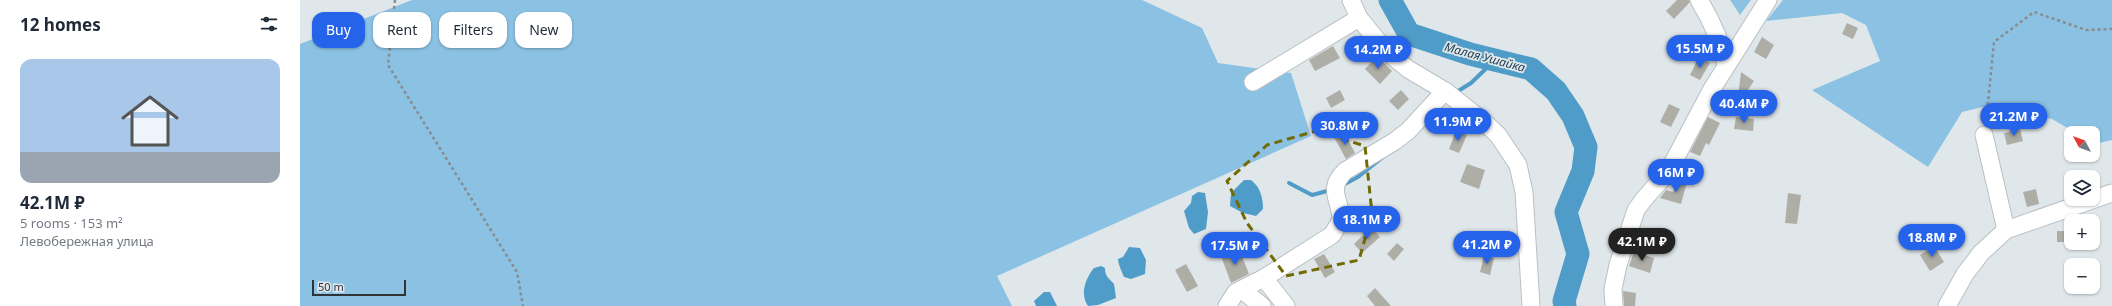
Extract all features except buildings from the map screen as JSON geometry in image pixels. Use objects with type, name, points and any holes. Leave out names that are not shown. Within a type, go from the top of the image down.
[{"type":"street","points":[[1351,0],[1359,18],[1386,51],[1408,69],[1445,91],[1484,122],[1498,135],[1518,165],[1524,192],[1531,306]]},
{"type":"street","points":[[1699,0],[1710,17],[1722,47],[1726,66]]},
{"type":"street","points":[[1614,306],[1613,289],[1618,265],[1636,210],[1668,172],[1726,66],[1768,0]]},
{"type":"street","points":[[1253,82],[1359,18]]},
{"type":"street","points":[[1227,306],[1236,292],[1264,278],[1332,235],[1341,220],[1334,189],[1335,182],[1338,177],[1345,171],[1395,141],[1408,131],[1445,91]]},
{"type":"street","points":[[1984,135],[2006,230]]},
{"type":"street","points":[[1947,306],[1965,274],[1981,254],[2006,230],[2112,193]]},
{"type":"street","points":[[1264,278],[1286,306]]},
{"type":"street","points":[[1242,290],[1262,306]]},
{"type":"path","points":[[395,0],[388,65],[517,272],[523,306]]},
{"type":"path","points":[[1984,135],[1989,101],[1994,42],[2034,12],[2086,30],[2112,29]]},
{"type":"highlighted area","points":[[1316,131],[1365,146],[1372,214],[1359,260],[1286,276],[1247,223],[1227,181],[1267,145]]},
{"type":"shaded area","points":[[412,0],[1142,0],[1202,28],[1218,63],[1291,73],[1311,136],[997,276],[1012,306],[300,306],[300,44],[312,39],[312,48],[365,48],[365,18],[373,15],[373,48],[431,48],[431,12],[381,12]]},
{"type":"shaded area","points":[[1730,0],[1751,0],[1740,15]]},
{"type":"shaded area","points":[[1783,0],[2112,0],[2112,140],[2100,143],[2100,126],[2064,126],[2052,119],[1991,105],[1962,112],[1928,167],[1812,90],[1880,61],[1866,25],[1842,13],[1766,21]]},
{"type":"shaded area","points":[[1244,180],[1251,180],[1257,186],[1260,193],[1263,209],[1256,216],[1243,213],[1230,206],[1231,193]]},
{"type":"shaded area","points":[[1198,192],[1205,193],[1208,212],[1206,229],[1194,234],[1189,228],[1184,211],[1191,203],[1192,196]]},
{"type":"shaded area","points":[[1129,247],[1140,248],[1146,260],[1145,274],[1131,279],[1124,277],[1119,266],[1118,259],[1123,257]]},
{"type":"shaded area","points":[[1101,266],[1105,268],[1109,279],[1114,284],[1116,298],[1098,305],[1088,306],[1084,297],[1086,282],[1094,268]]},
{"type":"shaded area","points":[[1044,292],[1050,292],[1057,306],[1036,306],[1034,301]]},
{"type":"waterway","name":"Малая Ушайка","points":[[1390,0],[1409,34],[1470,54],[1531,69],[1556,91],[1573,116],[1586,147],[1583,171],[1566,212],[1578,254],[1564,301],[1565,306]]},
{"type":"waterway","points":[[1455,93],[1471,83],[1495,60]]},
{"type":"waterway","points":[[1343,185],[1358,177],[1383,157]]},
{"type":"waterway","points":[[1289,183],[1312,195],[1331,190]]}]
